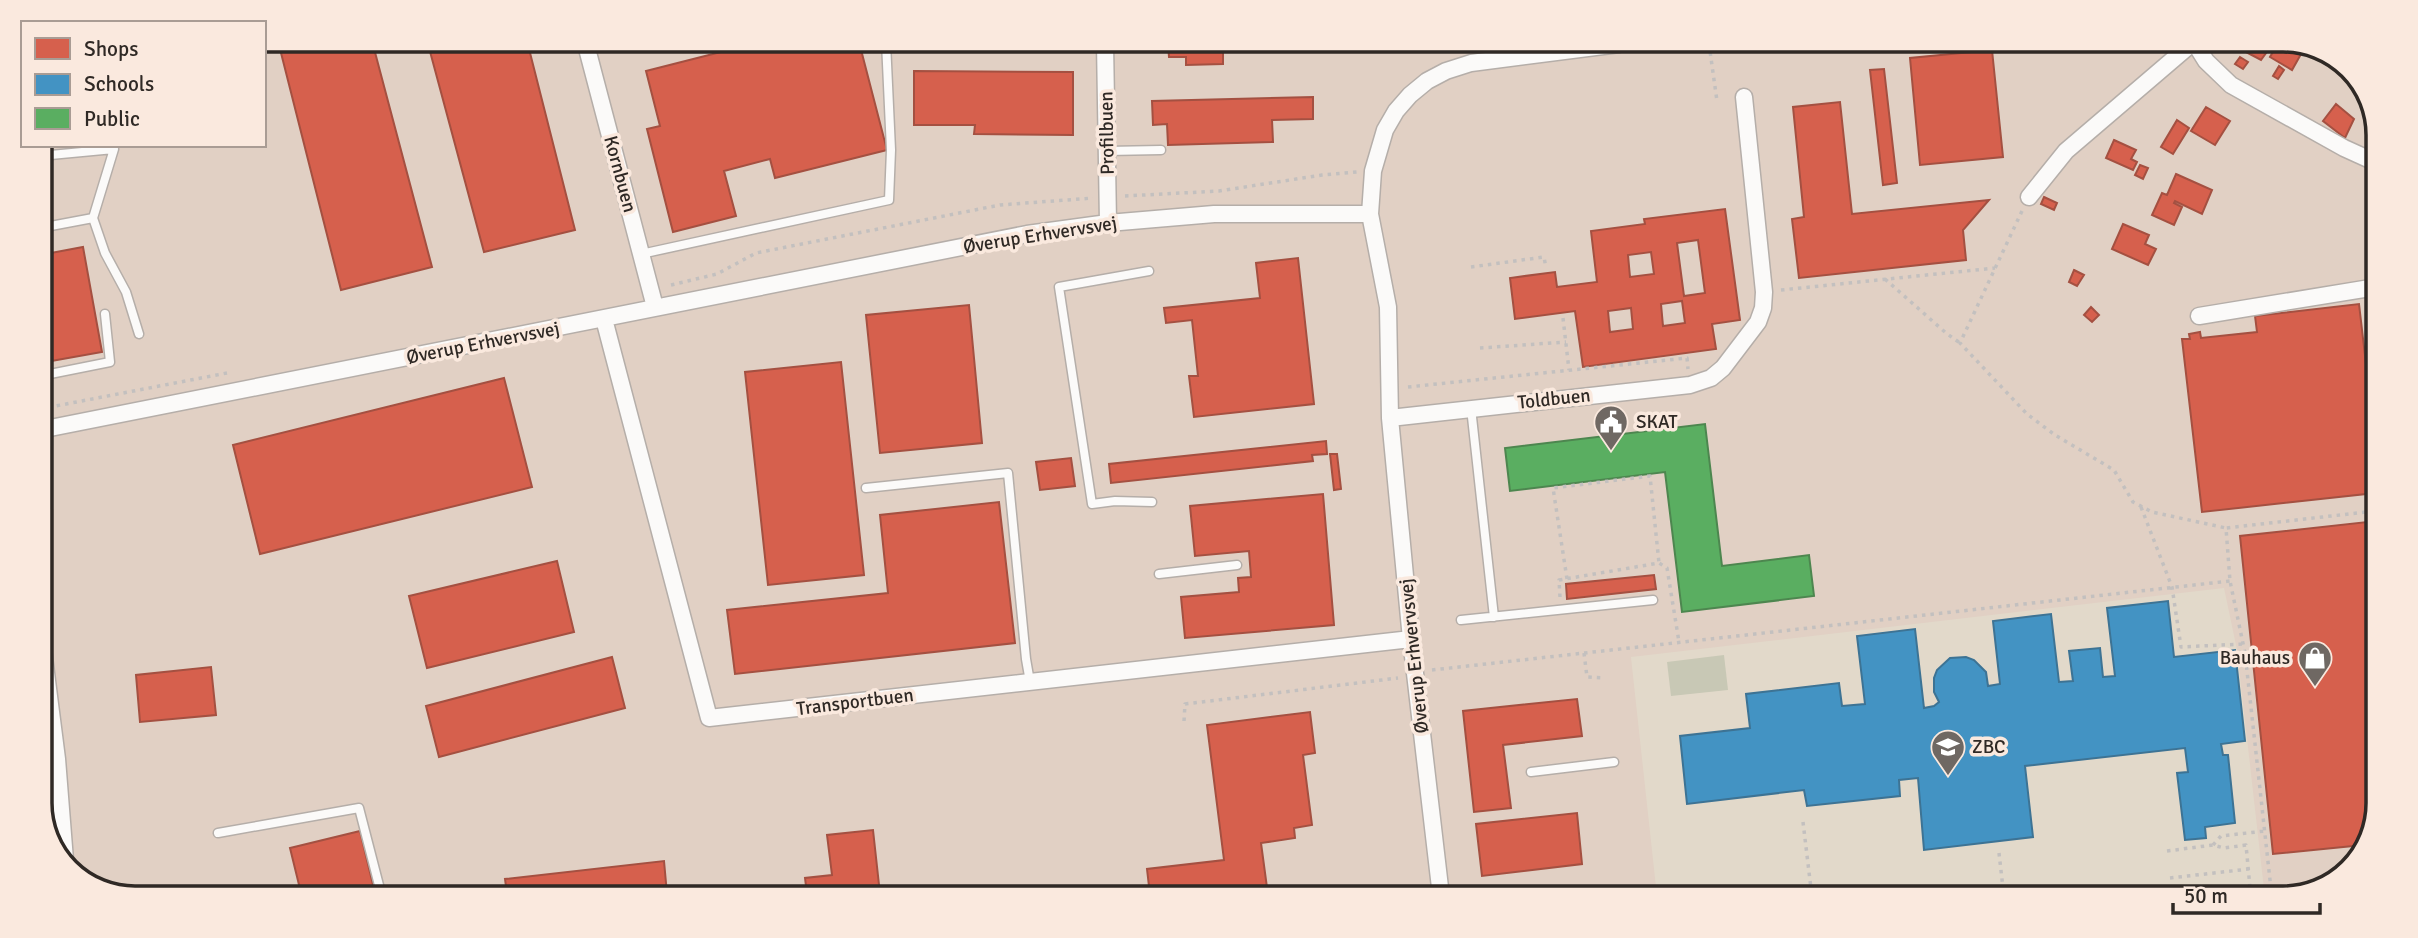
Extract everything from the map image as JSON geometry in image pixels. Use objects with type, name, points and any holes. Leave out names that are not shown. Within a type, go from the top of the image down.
[{"type":"street","name":"Kornbuen","points":[[587,52],[655,307]]},
{"type":"street","name":"Profilbuen","points":[[1105,52],[1108,223]]},
{"type":"street","points":[[1370,214],[1373,172],[1385,130],[1410,95],[1427,81],[1446,71],[1471,63],[1557,52]]},
{"type":"street","points":[[2029,197],[2066,151],[2182,52]]},
{"type":"street","points":[[2200,52],[2231,85],[2365,158]]},
{"type":"street","name":"Toldbuen","points":[[1390,418],[1690,386],[1711,378],[1723,368],[1759,322],[1763,308],[1764,292],[1744,97]]},
{"type":"street","name":"Øverup Erhvervsvej","points":[[52,428],[1027,234],[1108,223],[1214,214],[1370,214],[1388,307],[1390,418],[1411,639],[1440,886]]},
{"type":"street","points":[[2199,316],[2365,289]]},
{"type":"street","name":"Transportbuen","points":[[604,319],[709,718],[1411,639]]},
{"type":"street","points":[[53,727],[64,843]]},
{"type":"lane","points":[[641,254],[889,200],[891,150],[886,52]]},
{"type":"lane","points":[[52,155],[114,149],[93,218],[105,253],[127,292],[139,334]]},
{"type":"lane","points":[[1107,151],[1161,150]]},
{"type":"lane","points":[[52,226],[93,218]]},
{"type":"lane","points":[[1149,271],[1059,287],[1092,504],[1115,501],[1152,502]]},
{"type":"lane","points":[[52,374],[110,362],[105,314]]},
{"type":"lane","points":[[1471,408],[1494,617]]},
{"type":"lane","points":[[866,488],[1008,473],[1030,682]]},
{"type":"lane","points":[[1159,574],[1237,565]]},
{"type":"lane","points":[[1461,620],[1653,600]]},
{"type":"lane","points":[[1531,772],[1614,762]]},
{"type":"lane","points":[[218,833],[359,808],[379,886]]},
{"type":"path","points":[[1710,52],[1717,102]]},
{"type":"path","points":[[650,290],[717,274],[755,253],[1000,205],[1219,191],[1322,175],[1373,172]]},
{"type":"path","points":[[1961,343],[2029,197]]},
{"type":"path","points":[[1471,267],[1544,257],[1546,268]]},
{"type":"path","points":[[1764,292],[1995,268]]},
{"type":"path","points":[[1883,278],[1946,334],[1961,343],[2027,414],[2054,435],[2114,470],[2133,502],[2152,512],[2226,528],[2366,511]]},
{"type":"path","points":[[1563,318],[1569,370]]},
{"type":"path","points":[[1480,348],[1566,342]]},
{"type":"path","points":[[1389,389],[1688,358],[1690,386]]},
{"type":"path","points":[[52,408],[230,372]]},
{"type":"path","points":[[1567,579],[1553,488],[1650,476],[1660,563]]},
{"type":"path","points":[[2140,506],[2172,587],[2181,647],[2243,644]]},
{"type":"path","points":[[2226,528],[2230,580],[2243,644],[2271,886]]},
{"type":"path","points":[[1561,610],[1559,580],[1660,563],[1667,568],[1679,642]]},
{"type":"path","points":[[1184,721],[1185,704],[1394,680],[1415,672],[2230,580]]},
{"type":"path","points":[[1584,653],[1587,677],[1605,678]]},
{"type":"path","points":[[1803,822],[1811,886]]},
{"type":"path","points":[[2213,845],[2221,836],[2265,831]]},
{"type":"path","points":[[2167,851],[2213,845],[2224,848],[2246,845],[2250,886]]},
{"type":"path","points":[[1999,853],[2003,886]]},
{"type":"path","points":[[2170,878],[2249,869]]},
{"type":"shaded area","points":[[266,52],[2282,52],[2309,57],[2328,67],[2348,85],[2361,109],[2365,130],[2366,802],[2361,829],[2348,853],[2328,871],[2304,883],[2282,886],[136,886],[109,881],[85,868],[70,853],[55,824],[52,147],[266,147]]},
{"type":"shaded area","name":"ZBC","points":[[2224,588],[2237,650],[2264,886],[1656,886],[1631,657]]},
{"type":"green space","points":[[1724,655],[1728,690],[1671,696],[1667,662]]},
{"type":"building: Shops","points":[[281,52],[375,52],[432,267],[341,290]]},
{"type":"building: Shops","points":[[430,52],[530,52],[575,230],[484,252]]},
{"type":"building: Shops","points":[[721,52],[862,52],[887,150],[775,178],[770,159],[724,171],[736,216],[673,232],[647,129],[660,126],[646,71]]},
{"type":"building: Shops","points":[[1169,52],[1223,52],[1223,64],[1186,65],[1186,57],[1169,57]]},
{"type":"building: Shops","points":[[1992,52],[2003,157],[1920,165],[1910,58]]},
{"type":"building: Shops","points":[[2246,52],[2266,53],[2261,60]]},
{"type":"building: Shops","points":[[2273,52],[2301,55],[2292,70],[2270,57]]},
{"type":"building: Shops","points":[[2240,57],[2248,62],[2243,69],[2235,64]]},
{"type":"building: Shops","points":[[2279,66],[2284,70],[2278,79],[2273,76]]},
{"type":"building: Shops","points":[[1884,69],[1897,183],[1883,185],[1870,70]]},
{"type":"building: Shops","points":[[914,71],[1073,72],[1073,135],[974,134],[975,125],[914,125]]},
{"type":"building: Shops","points":[[1313,97],[1313,119],[1272,120],[1273,142],[1168,145],[1167,124],[1153,125],[1152,101]]},
{"type":"building: Shops","points":[[1840,102],[1852,214],[1989,200],[1963,230],[1966,260],[1799,278],[1792,219],[1804,217],[1793,107]]},
{"type":"building: Shops","points":[[2336,104],[2354,119],[2345,138],[2323,121]]},
{"type":"building: Shops","points":[[2206,107],[2230,121],[2215,145],[2191,131]]},
{"type":"building: Shops","points":[[2177,120],[2189,128],[2173,154],[2161,147]]},
{"type":"building: Shops","points":[[2114,140],[2136,150],[2131,159],[2137,162],[2133,170],[2106,158]]},
{"type":"building: Shops","points":[[2140,165],[2148,168],[2143,179],[2135,175]]},
{"type":"building: Shops","points":[[2176,174],[2212,190],[2202,214],[2175,201],[2174,203],[2182,207],[2174,225],[2152,215],[2162,193],[2167,195]]},
{"type":"building: Shops","points":[[2044,197],[2057,203],[2054,210],[2041,204]]},
{"type":"building: Shops","points":[[1725,209],[1740,320],[1712,324],[1716,349],[1583,367],[1575,311],[1515,319],[1510,278],[1555,272],[1557,287],[1597,282],[1591,231],[1645,224],[1644,219]],"holes":[[[1698,240],[1705,293],[1684,296],[1677,243]],[[1651,252],[1654,274],[1630,277],[1628,255]],[[1682,301],[1685,323],[1663,326],[1661,304]],[[1631,308],[1633,329],[1610,332],[1608,311]]]},
{"type":"building: Shops","points":[[2123,224],[2149,235],[2145,244],[2156,249],[2148,265],[2112,249]]},
{"type":"building: Shops","points":[[83,247],[102,352],[52,361],[52,253]]},
{"type":"building: Shops","points":[[1298,258],[1314,404],[1194,417],[1189,376],[1198,376],[1192,320],[1166,323],[1164,308],[1260,298],[1256,263]]},
{"type":"building: Shops","points":[[2074,270],[2084,275],[2077,286],[2069,282]]},
{"type":"building: Shops","points":[[2359,304],[2365,358],[2366,494],[2202,512],[2182,339],[2190,339],[2189,334],[2200,332],[2201,338],[2257,332],[2255,316]]},
{"type":"building: Shops","points":[[969,305],[982,443],[880,453],[866,315]]},
{"type":"building: Shops","points":[[2091,307],[2099,315],[2092,322],[2084,315]]},
{"type":"building: Shops","points":[[841,362],[864,575],[768,585],[745,372]]},
{"type":"building: Shops","points":[[504,378],[532,487],[260,554],[233,445]]},
{"type":"building: Shops","points":[[1326,441],[1327,454],[1312,455],[1313,461],[1111,483],[1109,464]]},
{"type":"building: Shops","points":[[1330,454],[1337,454],[1341,489],[1334,490]]},
{"type":"building: Shops","points":[[1071,458],[1075,486],[1040,490],[1036,462]]},
{"type":"building: Shops","points":[[1323,494],[1334,625],[1185,638],[1181,597],[1239,592],[1238,578],[1251,577],[1249,551],[1195,556],[1190,506]]},
{"type":"building: Shops","points":[[999,502],[1015,643],[735,674],[727,610],[888,593],[880,515]]},
{"type":"building: Shops","name":"Bauhaus","points":[[2366,522],[2366,802],[2361,829],[2352,846],[2273,854],[2240,536]]},
{"type":"building: Shops","points":[[557,561],[574,632],[427,668],[409,596]]},
{"type":"building: Shops","points":[[1654,575],[1656,589],[1567,599],[1566,584]]},
{"type":"building: Shops","points":[[612,657],[625,708],[439,757],[426,706]]},
{"type":"building: Shops","points":[[211,667],[216,715],[140,722],[136,675]]},
{"type":"building: Shops","points":[[1577,699],[1582,736],[1503,745],[1511,808],[1474,812],[1463,711]]},
{"type":"building: Shops","points":[[1310,712],[1315,753],[1303,755],[1312,825],[1294,828],[1295,838],[1261,843],[1267,886],[1149,886],[1147,869],[1224,860],[1207,725]]},
{"type":"building: Shops","points":[[1577,813],[1582,864],[1482,876],[1476,824]]},
{"type":"building: Shops","points":[[873,830],[879,886],[806,886],[805,878],[832,875],[827,835]]},
{"type":"building: Shops","points":[[360,831],[373,886],[299,886],[290,848]]},
{"type":"building: Shops","points":[[664,861],[666,886],[506,886],[505,879]]},
{"type":"building: Schools","points":[[2168,601],[2174,657],[2235,650],[2245,741],[2221,744],[2223,755],[2228,755],[2235,823],[2205,827],[2206,838],[2185,840],[2177,773],[2188,772],[2185,748],[2025,766],[2033,837],[1924,850],[1918,778],[1899,780],[1900,796],[1807,806],[1804,790],[1687,804],[1680,736],[1750,728],[1746,694],[1839,683],[1842,706],[1865,704],[1857,636],[1915,629],[1924,708],[1939,702],[1934,692],[1934,678],[1937,670],[1950,658],[1966,657],[1974,660],[1986,672],[1988,686],[2000,684],[1993,621],[2051,614],[2059,682],[2073,681],[2069,651],[2100,648],[2103,677],[2115,676],[2107,608]]},
{"type":"building: Public","points":[[1705,424],[1722,566],[1809,555],[1814,596],[1682,612],[1665,472],[1510,491],[1505,448]]},
{"type":"place","name":"SKAT","points":[[1611,452]]},
{"type":"place","name":"Bauhaus","points":[[2315,688]]},
{"type":"place","name":"ZBC","points":[[1948,777]]}]
